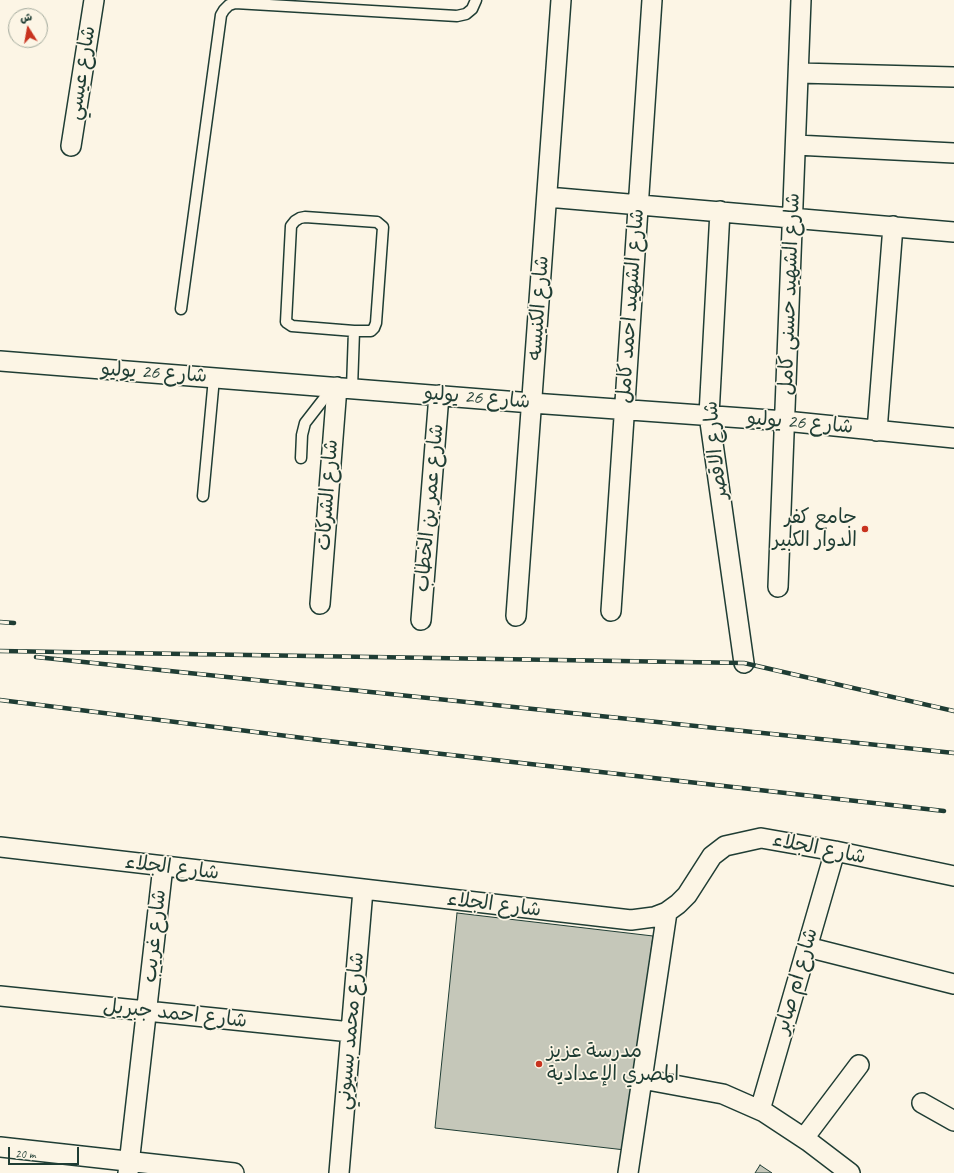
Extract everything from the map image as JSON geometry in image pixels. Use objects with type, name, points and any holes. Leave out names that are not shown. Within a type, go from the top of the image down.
[{"type":"street","name":"شارع عيسي","points":[[71,146],[94,0]]},
{"type":"street","name":"شارع الكنيسه","points":[[516,616],[561,0]]},
{"type":"street","name":"شارع الشهيد احمد كامل","points":[[611,611],[652,0]]},
{"type":"street","name":"شارع الشهيد حسنى كامل","points":[[778,587],[801,0]]},
{"type":"street","points":[[799,73],[954,77]]},
{"type":"street","points":[[796,145],[954,153]]},
{"type":"street","points":[[547,197],[954,232]]},
{"type":"street","name":"شارع الاقصر","points":[[720,212],[709,416],[744,663]]},
{"type":"street","points":[[877,431],[893,226]]},
{"type":"street","name":"شارع 26 يوليو","points":[[0,361],[532,403],[785,421],[954,438]]},
{"type":"street","name":"شارع الشركات","points":[[320,604],[340,387]]},
{"type":"street","name":"شارع عمر بن الخطاب","points":[[421,620],[439,395]]},
{"type":"street","name":"شارع الجلاء","points":[[0,847],[631,920],[654,917],[667,912],[687,895],[712,856],[725,846],[761,838],[835,851],[954,876]]},
{"type":"street","name":"شارع ام صابر","points":[[760,1110],[835,851]]},
{"type":"street","name":"شارع غريب","points":[[129,1167],[163,866]]},
{"type":"street","name":"شارع محمد بسيوني","points":[[339,1173],[363,890]]},
{"type":"street","points":[[628,1173],[667,912]]},
{"type":"street","points":[[807,947],[954,984]]},
{"type":"street","name":"شارع احمد جبريل","points":[[0,996],[351,1032]]},
{"type":"street","points":[[804,1138],[858,1065]]},
{"type":"street","points":[[642,1079],[723,1094],[760,1110],[804,1138],[850,1173]]},
{"type":"street","points":[[922,1103],[954,1121]]},
{"type":"street","points":[[0,1147],[129,1167],[234,1173]]},
{"type":"lane","points":[[182,309],[221,16],[224,10],[229,5],[235,3],[457,16],[466,14],[472,9],[476,0]]},
{"type":"lane","points":[[305,217],[377,222],[382,227],[374,328],[371,331],[366,332],[354,331],[292,326],[286,322],[291,226],[300,218],[305,217]]},
{"type":"lane","points":[[301,458],[302,435],[305,423],[340,387],[354,331]]},
{"type":"lane","points":[[203,496],[214,378]]},
{"type":"building","name":"مدرسة عزيز المصري الإعدادية","points":[[457,913],[653,936],[625,1150],[435,1128]]},
{"type":"building","points":[[760,1165],[772,1173],[755,1173]]},
{"type":"railway","points":[[0,622],[14,623]]},
{"type":"railway","points":[[0,651],[744,663],[954,711]]},
{"type":"railway","points":[[36,657],[954,753]]},
{"type":"railway","points":[[0,700],[319,740],[944,811]]},
{"type":"place","name":"جامع كفر الدوار الكبير","points":[[865,529]]},
{"type":"place","name":"مدرسة عزيز المصري الإعدادية","points":[[539,1064]]}]
